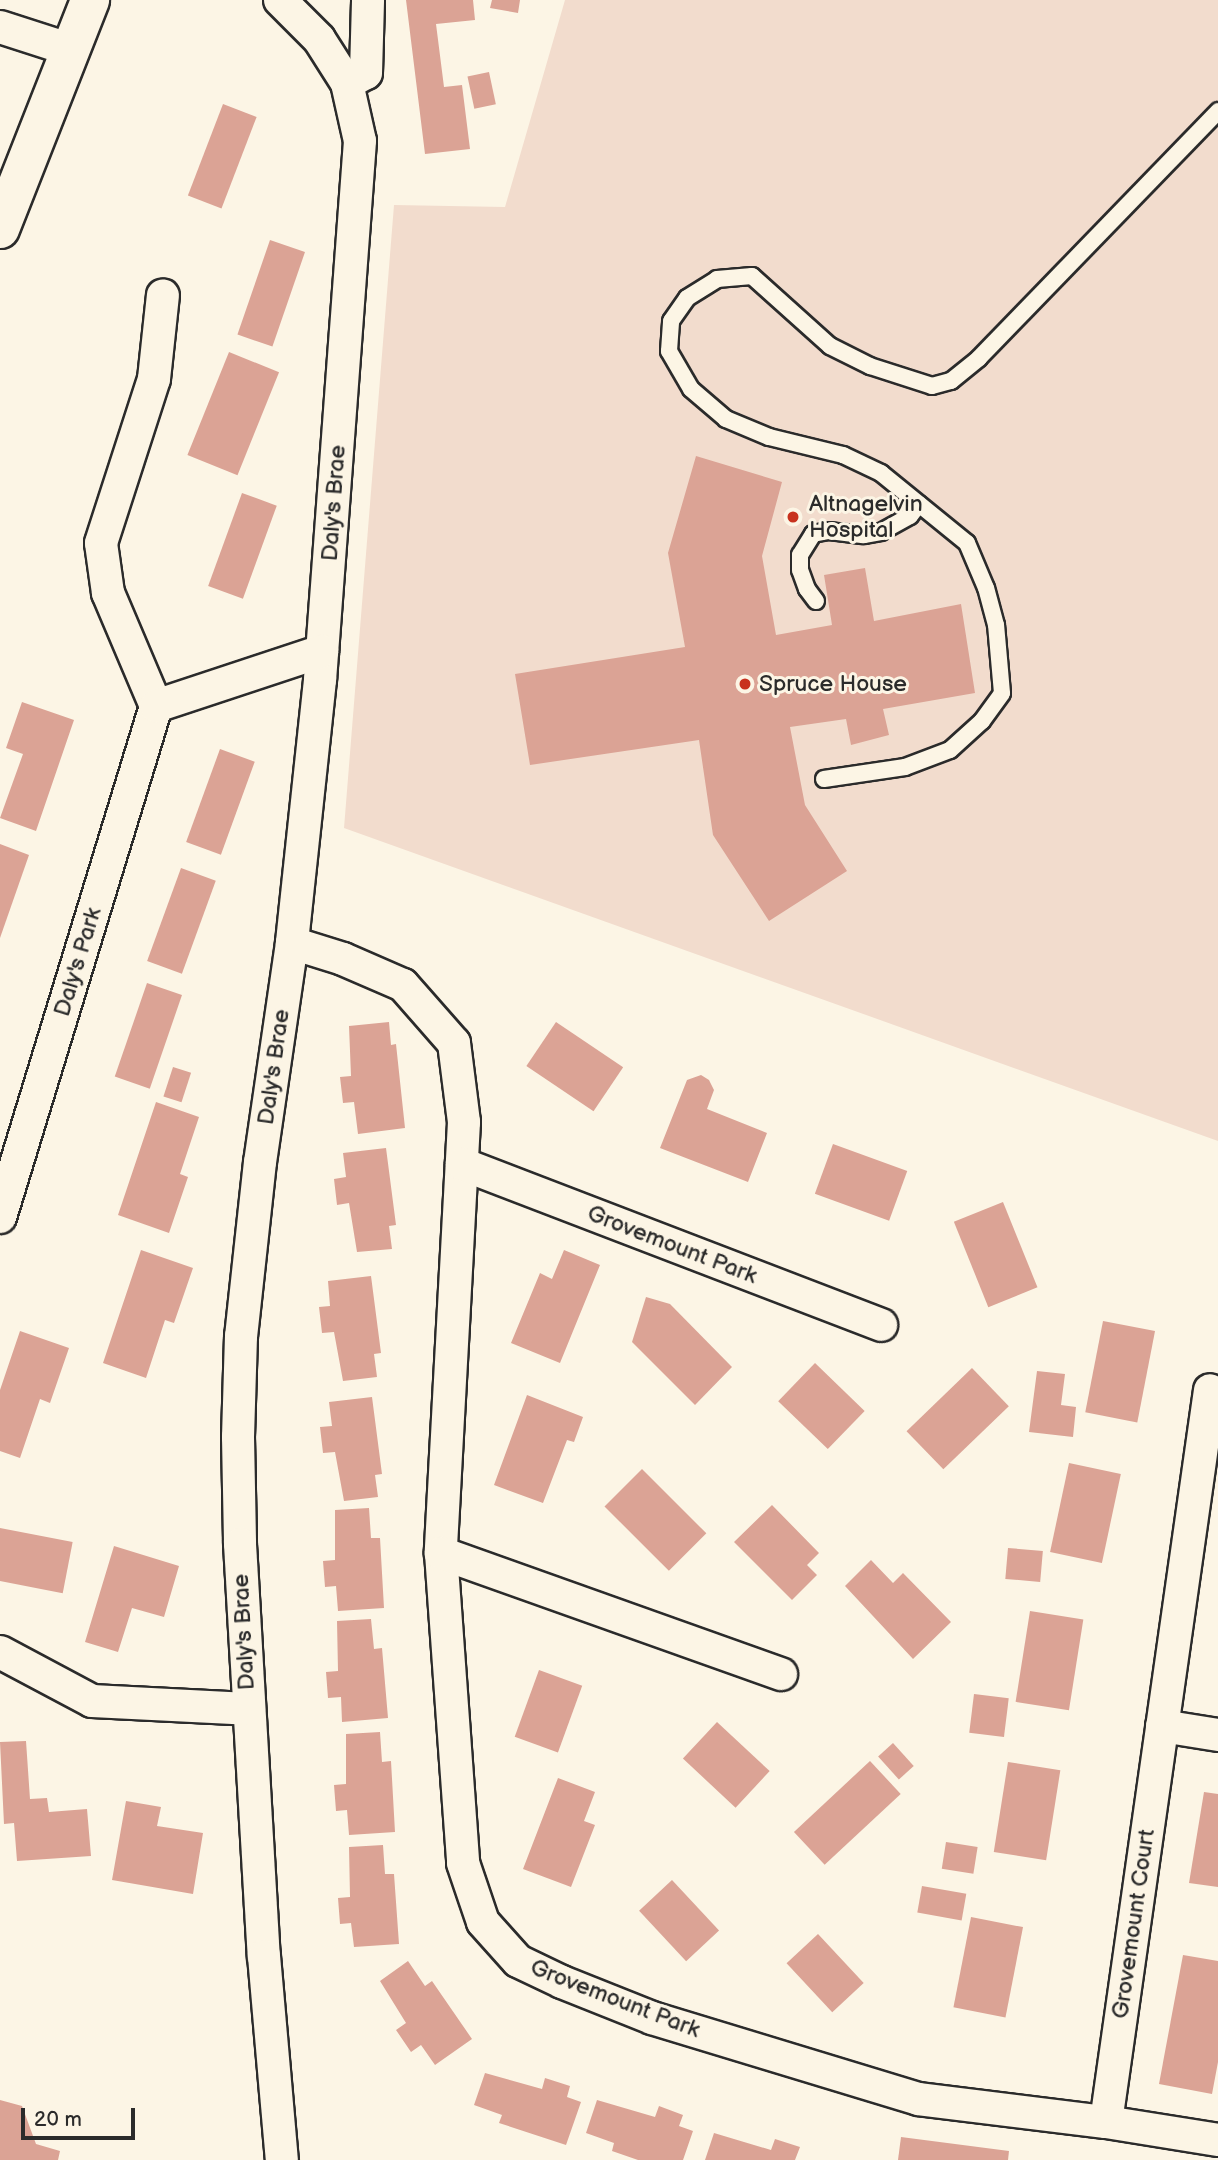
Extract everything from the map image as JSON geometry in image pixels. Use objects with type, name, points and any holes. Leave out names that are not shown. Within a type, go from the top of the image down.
[{"type":"highway","points":[[0,229],[90,0]]},
{"type":"street","name":"Daly's Brae","points":[[280,0],[319,39],[347,83],[360,141],[358,197],[322,650],[292,943],[260,1162],[241,1336],[238,1437],[240,1544],[248,1709],[264,1956],[282,2160]]},
{"type":"street","points":[[347,83],[366,73],[368,0]]},
{"type":"street","points":[[0,27],[71,50]]},
{"type":"street","points":[[163,295],[154,379],[101,543],[108,593],[156,706],[322,650]]},
{"type":"street","name":"Daly's Park","points":[[0,1217],[156,706]]},
{"type":"street","name":"Grovemount Park","points":[[292,943],[343,959],[402,985],[454,1043],[464,1122],[441,1553],[463,1863],[483,1922],[518,1961],[562,1982],[652,2018],[918,2099],[1106,2122]]},
{"type":"street","name":"Grovemount Park","points":[[462,1164],[881,1325]]},
{"type":"street","name":"Grovemount Court","points":[[1106,2122],[1210,1390]]},
{"type":"street","points":[[441,1553],[781,1674]]},
{"type":"street","points":[[0,1652],[92,1701],[248,1709]]},
{"type":"street","points":[[1162,1726],[1218,1735]]},
{"type":"street","points":[[1106,2122],[1218,2140]]},
{"type":"lane","points":[[824,779],[905,767],[950,750],[982,721],[1002,693],[996,625],[967,543],[881,473],[843,455],[769,437],[726,419],[691,389],[669,351],[671,321],[687,298],[717,279],[752,276],[830,346],[870,366],[932,386],[951,381],[979,358],[1218,111]]},
{"type":"lane","points":[[816,601],[807,589],[800,570],[800,555],[813,534],[829,531],[864,536],[881,532],[910,516],[919,504]]},
{"type":"shaded area","name":"Altnagelvin Hospital","points":[[565,0],[1218,0],[1218,1141],[344,828],[394,205],[505,207]]},
{"type":"building","points":[[406,0],[473,0],[475,20],[436,24],[444,87],[462,85],[470,149],[425,154]]},
{"type":"building","points":[[492,0],[520,0],[518,13],[490,8]]},
{"type":"building","points":[[489,72],[496,104],[474,109],[467,77]]},
{"type":"building","points":[[223,104],[257,117],[221,208],[188,195]]},
{"type":"building","points":[[270,240],[305,252],[272,347],[237,335]]},
{"type":"building","points":[[229,352],[279,372],[237,475],[187,455]]},
{"type":"building","name":"Spruce House","points":[[696,456],[782,482],[762,556],[776,635],[832,625],[824,575],[865,568],[874,621],[961,604],[975,693],[883,709],[889,735],[851,745],[846,719],[790,727],[805,805],[847,871],[769,921],[713,835],[699,740],[530,765],[515,674],[685,647],[668,553]]},
{"type":"building","points":[[242,493],[277,506],[243,599],[208,586]]},
{"type":"building","points":[[22,702],[74,720],[36,831],[0,818],[23,754],[6,748]]},
{"type":"building","points":[[220,749],[255,762],[221,855],[186,842]]},
{"type":"building","points":[[0,844],[29,855],[0,938]]},
{"type":"building","points":[[181,868],[216,881],[182,974],[147,961]]},
{"type":"building","points":[[147,983],[182,995],[150,1089],[115,1077]]},
{"type":"building","points":[[389,1022],[391,1045],[396,1044],[405,1128],[358,1134],[354,1102],[343,1103],[340,1077],[351,1076],[349,1026]]},
{"type":"building","points":[[556,1022],[623,1067],[594,1111],[526,1066]]},
{"type":"building","points":[[173,1067],[191,1073],[181,1102],[163,1096]]},
{"type":"building","points":[[701,1075],[709,1080],[714,1090],[707,1109],[767,1133],[748,1182],[660,1148],[687,1080]]},
{"type":"building","points":[[156,1102],[199,1117],[180,1174],[188,1177],[169,1233],[118,1215]]},
{"type":"building","points":[[833,1144],[907,1171],[889,1221],[815,1194]]},
{"type":"building","points":[[386,1148],[396,1225],[389,1226],[392,1249],[357,1252],[349,1203],[337,1205],[334,1179],[346,1177],[343,1153]]},
{"type":"building","points":[[1003,1202],[1037,1287],[988,1307],[954,1222]]},
{"type":"building","points":[[141,1250],[193,1268],[174,1323],[165,1320],[146,1378],[103,1363]]},
{"type":"building","points":[[564,1250],[600,1265],[560,1363],[511,1343],[540,1273],[552,1279]]},
{"type":"building","points":[[371,1276],[381,1353],[374,1354],[377,1377],[343,1381],[334,1332],[322,1333],[319,1307],[330,1306],[328,1281]]},
{"type":"building","points":[[646,1297],[670,1304],[732,1367],[695,1405],[632,1342]]},
{"type":"building","points":[[1103,1321],[1155,1331],[1137,1422],[1085,1412]]},
{"type":"building","points":[[20,1331],[69,1348],[50,1403],[40,1399],[20,1458],[0,1451],[0,1390]]},
{"type":"building","points":[[815,1363],[865,1411],[828,1449],[778,1401]]},
{"type":"building","points":[[972,1368],[1009,1406],[943,1469],[907,1431]]},
{"type":"building","points":[[1037,1371],[1065,1374],[1061,1405],[1076,1407],[1073,1437],[1029,1432]]},
{"type":"building","points":[[527,1395],[583,1417],[574,1442],[567,1440],[543,1503],[494,1485]]},
{"type":"building","points":[[372,1397],[382,1474],[375,1475],[378,1497],[344,1501],[335,1452],[323,1453],[320,1427],[332,1426],[329,1402]]},
{"type":"building","points":[[1069,1463],[1121,1474],[1102,1563],[1050,1552]]},
{"type":"building","points":[[642,1469],[706,1533],[669,1571],[605,1506]]},
{"type":"building","points":[[772,1505],[819,1553],[807,1565],[817,1575],[792,1600],[734,1542]]},
{"type":"building","points":[[369,1508],[371,1538],[380,1538],[384,1608],[338,1611],[336,1586],[325,1587],[323,1561],[335,1560],[335,1510]]},
{"type":"building","points":[[0,1528],[73,1542],[63,1593],[0,1581]]},
{"type":"building","points":[[114,1546],[179,1566],[164,1617],[132,1608],[118,1652],[85,1642]]},
{"type":"building","points":[[1008,1548],[1043,1551],[1040,1582],[1005,1579]]},
{"type":"building","points":[[871,1560],[893,1583],[903,1573],[951,1622],[913,1659],[845,1586]]},
{"type":"building","points":[[1030,1611],[1083,1619],[1069,1710],[1016,1702]]},
{"type":"building","points":[[371,1619],[374,1649],[382,1648],[388,1718],[342,1722],[341,1697],[328,1698],[326,1672],[338,1671],[337,1621]]},
{"type":"building","points":[[539,1670],[582,1686],[558,1752],[515,1737]]},
{"type":"building","points":[[974,1694],[1009,1698],[1004,1737],[969,1733]]},
{"type":"building","points":[[717,1722],[770,1771],[736,1808],[683,1759]]},
{"type":"building","points":[[380,1732],[382,1762],[391,1761],[395,1832],[349,1835],[347,1810],[336,1811],[334,1785],[346,1784],[346,1734]]},
{"type":"building","points":[[26,1741],[30,1799],[47,1798],[49,1812],[87,1809],[91,1856],[17,1861],[14,1823],[4,1824],[0,1742]]},
{"type":"building","points":[[893,1743],[914,1766],[899,1779],[878,1756]]},
{"type":"building","points":[[870,1761],[901,1794],[825,1865],[794,1832]]},
{"type":"building","points":[[1008,1762],[1060,1770],[1046,1860],[994,1852]]},
{"type":"building","points":[[558,1778],[595,1792],[584,1821],[595,1825],[571,1887],[523,1869]]},
{"type":"building","points":[[1204,1792],[1218,1794],[1218,1887],[1189,1883]]},
{"type":"building","points":[[126,1801],[161,1807],[157,1826],[203,1833],[193,1894],[112,1880]]},
{"type":"building","points":[[946,1842],[978,1847],[973,1874],[942,1869]]},
{"type":"building","points":[[383,1845],[385,1874],[394,1874],[399,1944],[354,1947],[351,1923],[340,1924],[338,1898],[350,1897],[349,1847]]},
{"type":"building","points":[[672,1880],[719,1930],[686,1961],[639,1911]]},
{"type":"building","points":[[922,1886],[966,1894],[962,1920],[917,1913]]},
{"type":"building","points":[[971,1917],[1023,1927],[1005,2017],[953,2007]]},
{"type":"building","points":[[818,1934],[864,1983],[832,2012],[787,1963]]},
{"type":"building","points":[[1183,1955],[1218,1961],[1218,2062],[1212,2094],[1159,2084]]},
{"type":"building","points":[[408,1961],[425,1986],[432,1981],[472,2039],[435,2065],[421,2045],[411,2052],[396,2030],[406,2023],[380,1981]]},
{"type":"building","points":[[485,2073],[542,2089],[545,2078],[570,2086],[567,2097],[581,2102],[566,2145],[499,2123],[502,2115],[474,2105]]},
{"type":"building","points":[[0,2100],[22,2106],[36,2144],[60,2151],[58,2160],[0,2160]]},
{"type":"building","points":[[597,2100],[655,2117],[659,2106],[683,2115],[679,2126],[693,2131],[683,2160],[638,2160],[612,2151],[614,2143],[586,2133]]},
{"type":"building","points":[[714,2133],[771,2150],[775,2139],[800,2147],[795,2160],[705,2160]]},
{"type":"building","points":[[901,2137],[1009,2151],[1008,2160],[898,2160]]},
{"type":"place","name":"Altnagelvin Hospital","points":[[793,517]]},
{"type":"place","name":"Spruce House","points":[[745,684]]}]
